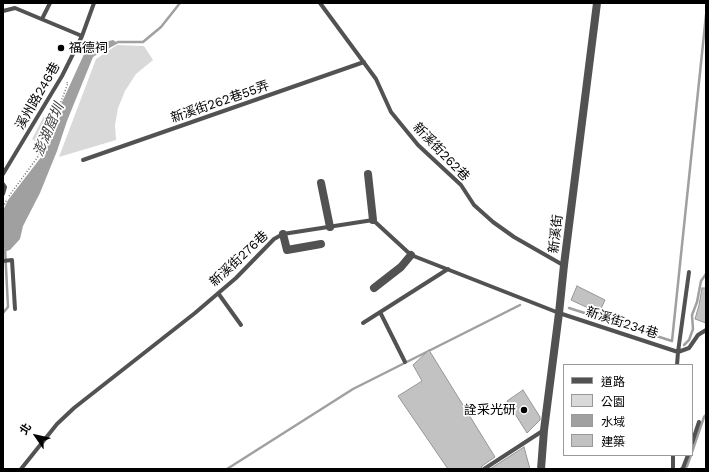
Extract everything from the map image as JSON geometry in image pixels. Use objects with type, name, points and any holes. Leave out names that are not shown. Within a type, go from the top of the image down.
[{"type":"street","name":"新溪街","points":[[541,469],[544,430],[560,313],[564,265],[596,3]]},
{"type":"street","points":[[368,174],[373,220]]},
{"type":"street","points":[[321,183],[330,227]]},
{"type":"street","points":[[283,234],[287,250],[320,244]]},
{"type":"street","points":[[374,288],[401,267],[411,254]]},
{"type":"lane","points":[[42,19],[50,3]]},
{"type":"lane","name":"溪州路246巷","points":[[3,174],[61,79],[82,36],[94,3]]},
{"type":"lane","name":"新溪街262巷","points":[[320,3],[376,79],[391,112],[418,145],[461,185],[474,205],[493,222],[514,237],[564,265]]},
{"type":"lane","points":[[3,11],[15,8],[82,36]]},
{"type":"lane","name":"新溪街262巷55弄","points":[[83,160],[364,62]]},
{"type":"lane","points":[[3,184],[5,187],[3,194]]},
{"type":"lane","points":[[373,220],[411,254],[560,313]]},
{"type":"lane","name":"新溪街276巷","points":[[21,469],[57,424],[74,408],[195,313],[236,278],[274,239],[283,234],[373,220]]},
{"type":"lane","points":[[3,261],[12,260],[15,309]]},
{"type":"lane","points":[[363,323],[448,269]]},
{"type":"lane","points":[[677,364],[689,272]]},
{"type":"lane","points":[[218,293],[241,325]]},
{"type":"lane","points":[[380,312],[405,362]]},
{"type":"lane","name":"新溪街234巷","points":[[560,313],[678,352]]},
{"type":"lane","points":[[678,352],[689,348],[698,336],[706,330]]},
{"type":"lane","points":[[693,440],[699,422]]},
{"type":"lane","points":[[484,469],[544,430]]},
{"type":"lane","points":[[673,456],[673,469]]},
{"type":"lane","points":[[682,469],[688,456]]},
{"type":"path","points":[[3,207],[6,200],[38,158],[47,139],[68,83],[61,79]]},
{"type":"path","points":[[3,292],[3,303]]},
{"type":"green space","points":[[117,45],[144,46],[153,60],[136,74],[125,91],[118,108],[115,125],[116,140],[59,157],[96,59]]},
{"type":"green space","points":[[44,116],[52,121],[42,145],[32,139]]},
{"type":"water","points":[[113,40],[116,42],[93,57],[40,193],[23,226],[20,239],[10,250],[3,252],[3,211],[8,200],[42,156],[51,137],[58,111],[85,52],[101,43]]},
{"type":"building","points":[[577,286],[605,300],[599,313],[571,300]]},
{"type":"building","points":[[702,288],[706,288],[706,323],[695,319]]},
{"type":"building","points":[[429,350],[495,457],[482,466],[481,469],[448,469],[398,396],[422,381],[413,365]]},
{"type":"building","name":"詮采光研","points":[[523,390],[540,417],[540,420],[527,433],[507,401]]},
{"type":"building","points":[[524,447],[530,469],[490,469]]},
{"type":"waterway","name":"澎湖窟圳","points":[[107,48],[118,42],[143,42],[161,27],[180,3]]},
{"type":"waterway","points":[[569,308],[672,341],[706,15]]},
{"type":"waterway","name":"澎湖窟圳","points":[[3,313],[8,307],[5,248]]},
{"type":"waterway","points":[[684,345],[689,340],[693,329],[692,315],[697,302],[701,281],[706,274]]},
{"type":"waterway","points":[[227,469],[353,389],[520,305]]},
{"type":"waterway","points":[[693,449],[706,415]]},
{"type":"waterway","points":[[684,469],[687,466],[691,456]]},
{"type":"place","name":"福德祠","points":[[61,48]]},
{"type":"place","name":"詮采光研","points":[[524,410]]}]
